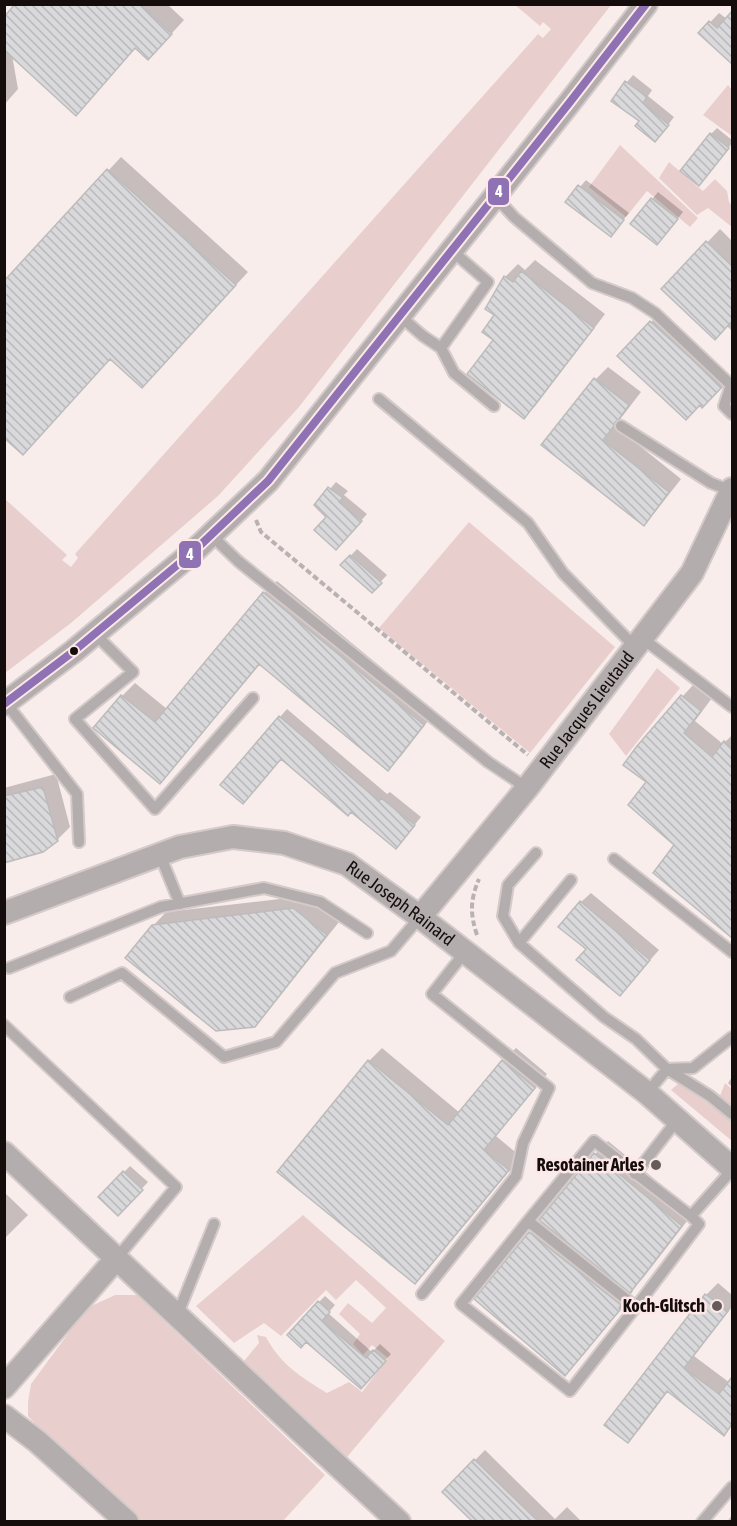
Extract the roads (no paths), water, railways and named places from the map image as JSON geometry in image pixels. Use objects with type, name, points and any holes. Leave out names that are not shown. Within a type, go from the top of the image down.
[{"type":"street","points":[[5,703],[95,634],[193,552],[268,481],[646,4]]},
{"type":"street","name":"Rue Jacques Lieutaud","points":[[420,917],[526,788],[692,573],[727,516],[732,490]]},
{"type":"street","name":"Rue Joseph Rainard","points":[[4,913],[180,847],[234,837],[284,843],[348,864],[647,1093],[732,1169]]},
{"type":"street","points":[[4,1153],[399,1521]]},
{"type":"street","points":[[4,1387],[116,1259]]},
{"type":"street","points":[[4,1416],[38,1442],[127,1521]]},
{"type":"lane","points":[[492,198],[592,283],[632,298],[655,313],[731,385],[724,406],[732,414]]},
{"type":"lane","points":[[441,348],[488,282],[451,250]]},
{"type":"lane","points":[[400,316],[441,348],[454,374],[494,406]]},
{"type":"lane","points":[[379,399],[528,523],[563,573],[639,642],[732,707]]},
{"type":"lane","points":[[621,426],[711,483],[732,490]]},
{"type":"lane","points":[[211,535],[238,561],[478,754],[526,788]]},
{"type":"lane","points":[[95,634],[133,672],[75,719],[155,809],[253,698]]},
{"type":"lane","points":[[5,703],[77,794],[79,842]]},
{"type":"lane","points":[[536,853],[508,885],[503,916],[519,943],[604,1017],[636,1039],[667,1069],[710,1096],[732,1114]]},
{"type":"lane","points":[[160,855],[180,904]]},
{"type":"lane","points":[[614,859],[732,952]]},
{"type":"lane","points":[[519,943],[571,880]]},
{"type":"lane","points":[[9,968],[161,907],[264,888],[320,902],[367,933]]},
{"type":"lane","points":[[70,997],[122,973],[224,1057],[276,1042],[335,973],[392,951],[420,917]]},
{"type":"lane","points":[[422,1294],[516,1176],[523,1143],[549,1088],[432,994],[465,952]]},
{"type":"lane","points":[[4,1025],[176,1187],[116,1259]]},
{"type":"lane","points":[[647,1093],[667,1069],[693,1068],[732,1037]]},
{"type":"lane","points":[[635,1174],[678,1119]]},
{"type":"lane","points":[[594,1141],[691,1216],[699,1224],[570,1391],[460,1304],[594,1141]]},
{"type":"lane","points":[[691,1216],[732,1169]]},
{"type":"lane","points":[[528,1221],[636,1307]]},
{"type":"lane","points":[[177,1316],[214,1224]]},
{"type":"lane","points":[[702,1521],[732,1487]]},
{"type":"place","name":"Resotainer Arles","points":[[656,1165]]},
{"type":"place","name":"Koch-Glitsch","points":[[717,1306]]}]
